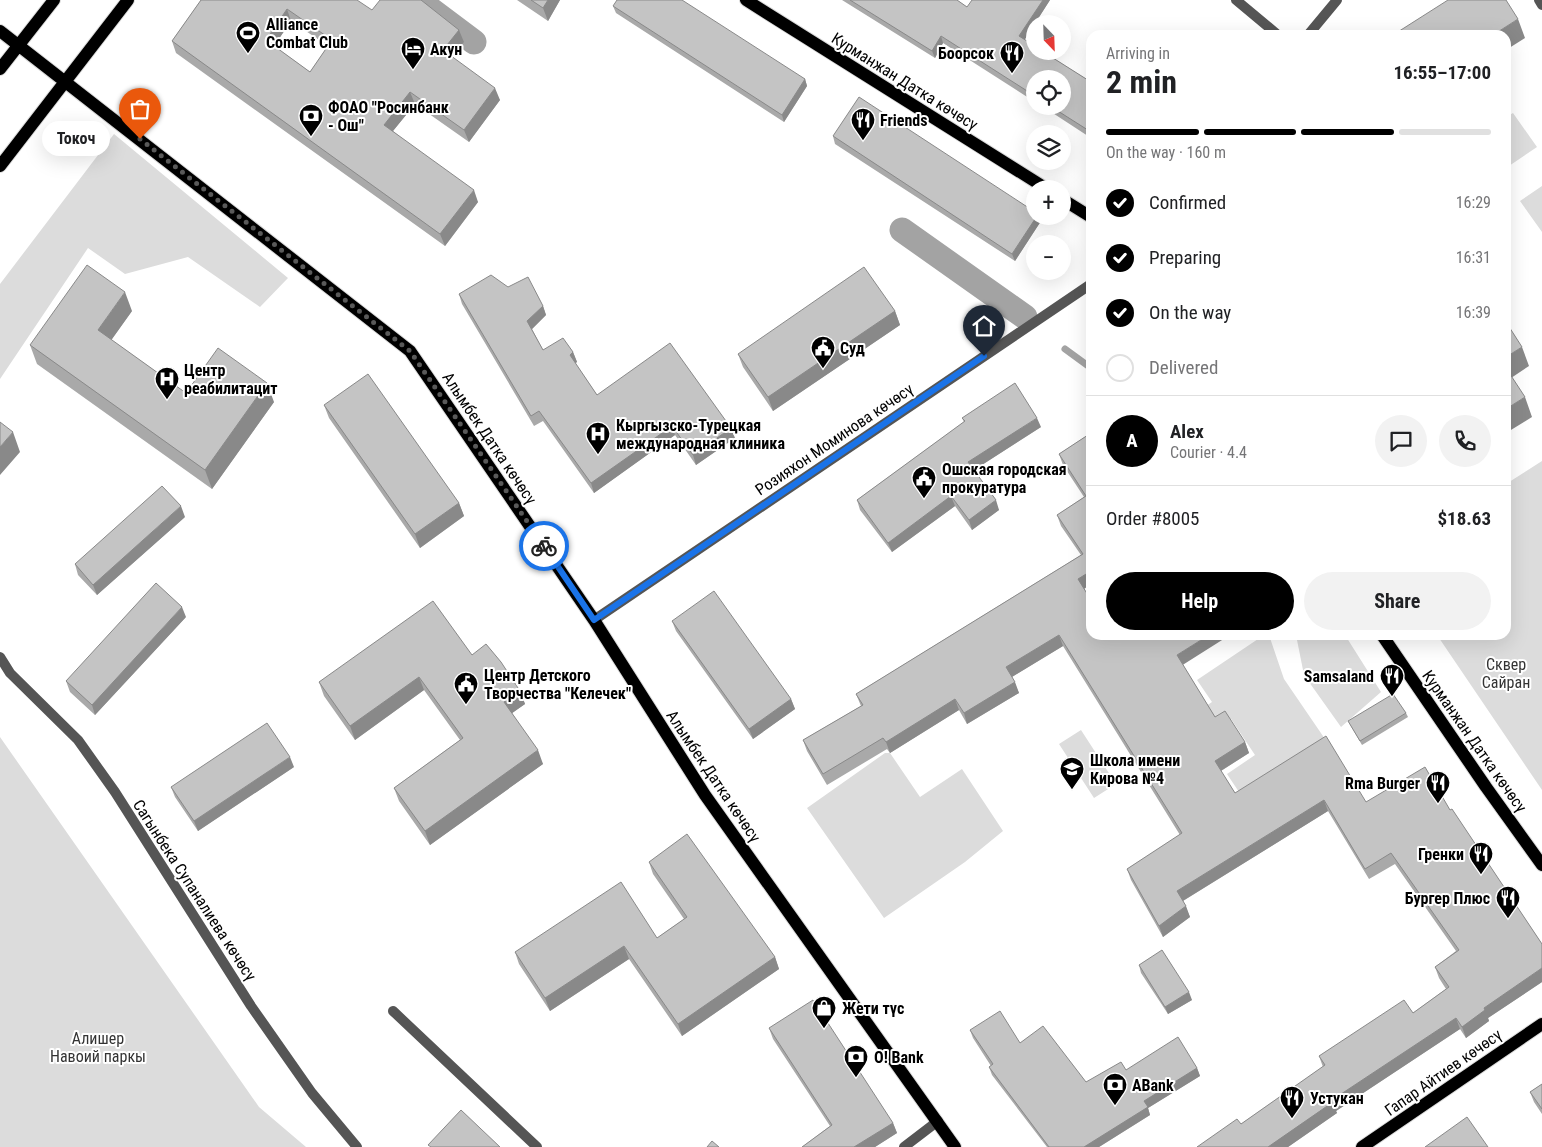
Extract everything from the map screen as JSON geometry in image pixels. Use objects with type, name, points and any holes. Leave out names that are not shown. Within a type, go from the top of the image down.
[{"type":"main road","points":[[0,69],[54,0]]},
{"type":"main road","points":[[0,166],[128,0]]},
{"type":"main road","name":"Курманжан Датка көчөсү","points":[[746,0],[1033,180]]},
{"type":"main road","name":"Алымбек Датка көчөсү","points":[[0,31],[410,351],[594,620],[704,794],[955,1147]]},
{"type":"main road","points":[[1071,205],[1086,214]]},
{"type":"main road","name":"Курманжан Датка көчөсү","points":[[1385,640],[1542,865]]},
{"type":"main road","name":"Гапар Айтиев көчөсү","points":[[1362,1147],[1542,1024]]},
{"type":"street","points":[[1236,0],[1272,30]]},
{"type":"street","points":[[1312,30],[1337,0]]},
{"type":"street","points":[[1539,0],[1542,5]]},
{"type":"street","name":"Розияхон Моминова көчөсү","points":[[594,620],[1086,287]]},
{"type":"street","name":"Сагынбека Супаналиева көчөсү","points":[[0,657],[10,673],[84,748],[115,792],[252,1006],[312,1093],[357,1147]]},
{"type":"street","points":[[393,1011],[538,1147]]},
{"type":"street","points":[[904,1147],[938,1121]]},
{"type":"green space","points":[[1513,113],[1537,147],[1511,165],[1511,114]]},
{"type":"green space","points":[[114,134],[288,278],[260,307],[188,257],[125,274],[88,248],[0,379],[0,284]]},
{"type":"green space","points":[[1542,186],[1542,232],[1520,201]]},
{"type":"green space","name":"Сквер Сайран","points":[[1542,461],[1542,790],[1440,640],[1511,640],[1511,481]]},
{"type":"green space","points":[[1257,640],[1271,640],[1284,679],[1325,739],[1241,795],[1227,774],[1255,755],[1231,719],[1204,737],[1191,716],[1212,702],[1197,680]]},
{"type":"green space","points":[[1297,640],[1348,640],[1381,692],[1341,727],[1304,675]]},
{"type":"green space","points":[[1081,730],[1116,784],[1094,798],[1059,744]]},
{"type":"green space","name":"Алишер Навоий паркы","points":[[0,737],[259,1107],[306,1147],[0,1147]]},
{"type":"green space","points":[[885,753],[890,753],[920,797],[962,769],[1003,831],[965,862],[884,918],[807,808]]},
{"type":"building","points":[[201,0],[357,0],[372,10],[380,0],[421,0],[459,30],[443,50],[495,88],[464,130],[410,92],[384,125],[474,190],[440,234],[172,41]],"holes":[[[287,9],[332,40],[310,72],[266,40]]]},
{"type":"building","points":[[531,0],[548,0],[543,8]]},
{"type":"building","points":[[617,0],[682,0],[805,79],[782,115],[613,6]]},
{"type":"building","points":[[850,0],[957,0],[967,7],[972,0],[1043,0],[1033,15],[1026,15],[1026,26],[1019,36],[1026,40],[1026,60],[1056,60],[1086,79],[1086,129],[1064,115],[1071,115],[1071,70],[1026,70],[1026,90],[941,36],[932,51]]},
{"type":"building","points":[[1448,0],[1506,0],[1518,19],[1501,30],[1401,30]]},
{"type":"building","points":[[859,97],[1026,206],[1026,225],[1031,225],[1012,254],[833,136]]},
{"type":"building","points":[[87,265],[125,292],[98,330],[186,393],[218,348],[267,383],[205,470],[30,345]]},
{"type":"building","points":[[864,267],[895,311],[768,397],[738,354]]},
{"type":"building","points":[[491,275],[508,287],[528,277],[543,306],[527,321],[543,350],[563,338],[573,352],[570,355],[597,395],[670,343],[731,428],[693,455],[672,426],[591,483],[539,411],[531,416],[459,294]]},
{"type":"building","points":[[1511,330],[1522,347],[1511,354]]},
{"type":"building","points":[[368,374],[459,503],[415,534],[324,405]]},
{"type":"building","points":[[1511,376],[1525,397],[1511,406]]},
{"type":"building","points":[[1015,383],[1037,418],[968,462],[996,500],[969,520],[951,496],[888,543],[857,500],[965,421],[962,418]]},
{"type":"building","points":[[0,422],[13,432],[0,447]]},
{"type":"building","points":[[1086,436],[1086,496],[1059,454]]},
{"type":"building","points":[[162,486],[181,506],[93,585],[75,564]]},
{"type":"building","points":[[1086,496],[1086,574],[1078,579],[1086,592],[1086,640],[1201,640],[1177,655],[1215,717],[1225,711],[1245,742],[1215,761],[1235,793],[1326,736],[1366,802],[1425,767],[1450,810],[1452,809],[1542,944],[1542,968],[1484,1008],[1485,1010],[1462,1027],[1456,1018],[1332,1100],[1333,1102],[1268,1147],[1197,1147],[1237,1119],[1241,1124],[1325,1065],[1319,1056],[1404,1000],[1413,1013],[1449,987],[1435,967],[1459,950],[1391,853],[1365,869],[1324,800],[1177,891],[1186,906],[1159,926],[1127,869],[1182,833],[1059,635],[1006,667],[1015,682],[964,713],[955,699],[886,742],[883,738],[823,774],[803,740],[863,705],[856,694],[1083,554],[1057,515]]},
{"type":"building","points":[[156,583],[182,607],[92,705],[66,681]]},
{"type":"building","points":[[714,591],[791,699],[749,729],[672,621]]},
{"type":"building","points":[[433,601],[472,655],[486,644],[501,662],[520,691],[504,702],[538,750],[425,831],[394,788],[463,738],[419,677],[350,726],[319,682]]},
{"type":"building","points":[[1393,694],[1406,713],[1360,741],[1348,721]]},
{"type":"building","points":[[267,723],[290,757],[194,821],[171,787]]},
{"type":"building","points":[[687,834],[775,957],[678,1024],[624,946],[545,998],[515,952],[621,882],[657,938],[687,917],[649,862]]},
{"type":"building","points":[[1162,950],[1189,992],[1165,1007],[1139,965]]},
{"type":"building","points":[[813,1000],[893,1123],[854,1147],[802,1147],[832,1125],[769,1028]]},
{"type":"building","points":[[1000,1011],[1020,1043],[1043,1026],[1086,1082],[1121,1062],[1126,1070],[1178,1037],[1197,1068],[1144,1101],[1148,1107],[1084,1147],[1049,1147],[989,1067],[993,1064],[970,1030]]},
{"type":"building","points":[[1542,1084],[1542,1109],[1530,1092]]},
{"type":"building","points":[[461,1110],[500,1147],[431,1147],[428,1145]]},
{"type":"building","points":[[1467,1117],[1488,1147],[1425,1147]]},
{"type":"building","points":[[712,1141],[719,1147],[707,1147]]},
{"type":"waterway","points":[[418,0],[474,42]]},
{"type":"waterway","points":[[902,230],[1025,317]]},
{"type":"waterway","points":[[1065,349],[1086,364]]},
{"type":"way so far","points":[[140,139],[410,351],[544,546]]},
{"type":"place","name":"Alliance Combat Club","points":[[248,54]]},
{"type":"place","name":"Акун","points":[[413,70]]},
{"type":"place","name":"Боорсок","points":[[1012,74]]},
{"type":"place","name":"ФОАО \"Росинбанк - Ош\"","points":[[311,137]]},
{"type":"place","name":"Токоч","points":[[140,139]]},
{"type":"place","name":"Friends","points":[[863,141]]},
{"type":"place","name":"Суд","points":[[823,369]]},
{"type":"place","name":"Центр реабилитацит","points":[[167,400]]},
{"type":"place","name":"Кыргызско-Турецкая международная клиника","points":[[598,455]]},
{"type":"place","name":"Ошская городская прокуратура","points":[[924,499]]},
{"type":"place","name":"Samsaland","points":[[1392,697]]},
{"type":"place","name":"Центр Детского Творчества \"Келечек\"","points":[[466,705]]},
{"type":"place","name":"Школа имени Кирова №4","points":[[1072,790]]},
{"type":"place","name":"Rma Burger","points":[[1438,804]]},
{"type":"place","name":"Гренки","points":[[1481,875]]},
{"type":"place","name":"Бургер Плюс","points":[[1508,919]]},
{"type":"place","name":"Жети түс","points":[[824,1029]]},
{"type":"place","name":"О! Bank","points":[[856,1078]]},
{"type":"place","name":"ABank","points":[[1115,1106]]},
{"type":"place","name":"Устукан","points":[[1292,1119]]},
{"type":"route","points":[[544,546],[594,620],[984,356]]}]
